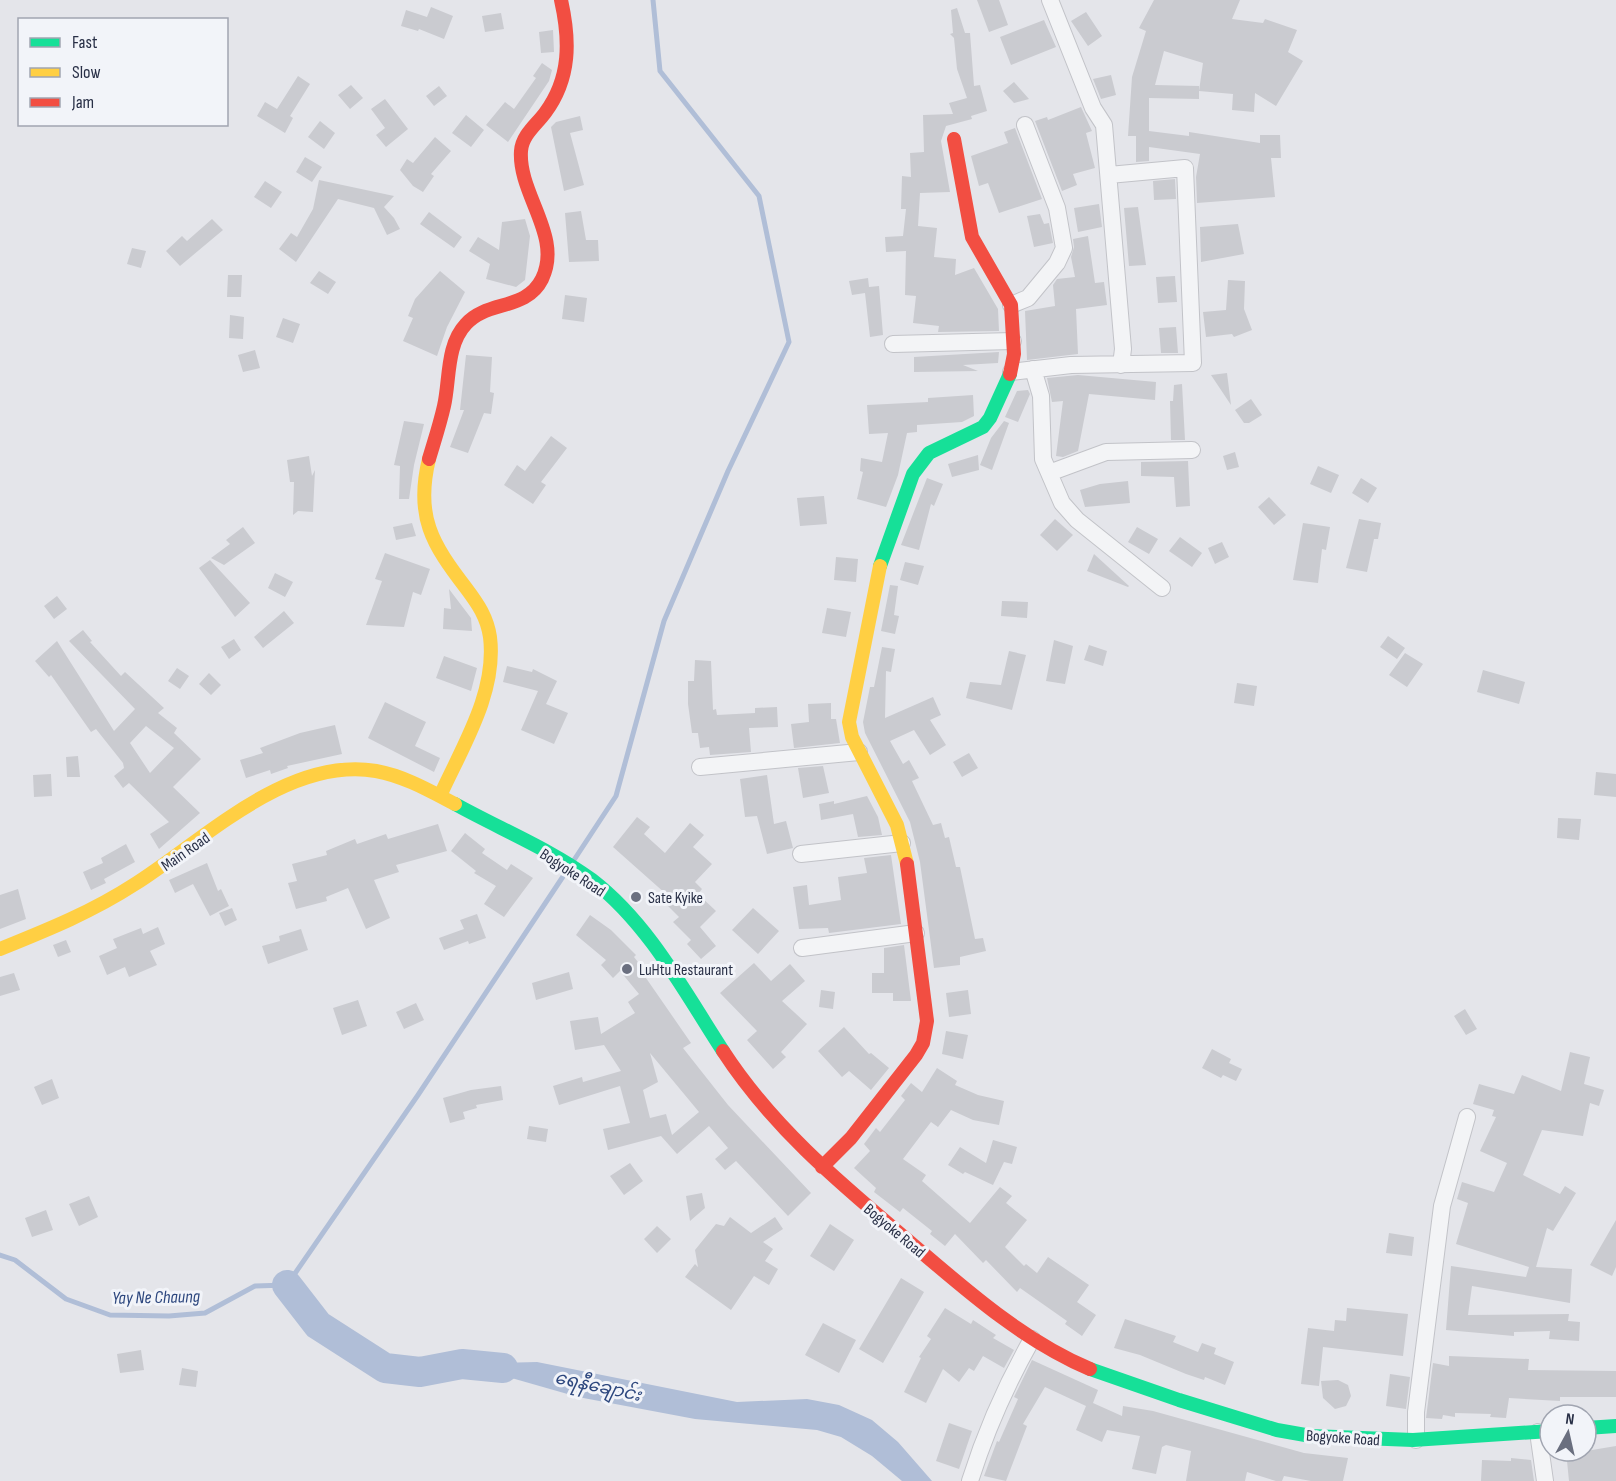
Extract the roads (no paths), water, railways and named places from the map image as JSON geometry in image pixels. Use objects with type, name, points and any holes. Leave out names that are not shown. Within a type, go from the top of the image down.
[{"type":"street","points":[[440,796],[484,693],[491,658],[485,616],[478,603],[437,552],[430,538],[425,519],[424,482],[444,405],[455,343],[460,330],[467,321],[477,315],[509,306],[525,298],[536,289],[544,272],[547,251],[521,153],[527,135],[548,110],[564,76],[569,42],[561,0]]},
{"type":"street","points":[[1050,0],[1094,108],[1104,125],[1124,349],[1121,365]]},
{"type":"street","points":[[1011,305],[1028,298],[1057,263],[1064,248],[1057,208],[1026,125]]},
{"type":"street","points":[[822,1167],[851,1138],[923,1043],[927,1021],[902,843],[884,794],[859,752],[850,730],[851,703],[881,560],[913,474],[929,453],[983,427],[990,418],[1011,372],[1013,341],[1011,305],[972,237],[954,139]]},
{"type":"street","points":[[1011,372],[1033,369],[1193,363],[1185,168],[1109,176]]},
{"type":"street","points":[[893,344],[1013,341]]},
{"type":"street","points":[[1033,369],[1041,396],[1043,459],[1062,503],[1077,520],[1162,588]]},
{"type":"street","points":[[1049,473],[1106,453],[1192,450]]},
{"type":"street","points":[[700,767],[859,752]]},
{"type":"street","name":"Bogyoke Road","points":[[372,770],[390,774],[440,796],[580,873],[607,893],[631,917],[667,966],[748,1092],[822,1167],[939,1267],[1032,1339],[1067,1359],[1102,1374],[1277,1430],[1336,1438],[1416,1440],[1538,1432]]},
{"type":"street","name":"Main Road","points":[[0,949],[109,901],[283,785],[338,771],[372,770]]},
{"type":"street","points":[[801,854],[902,843]]},
{"type":"street","points":[[802,948],[916,933]]},
{"type":"street","points":[[1416,1440],[1416,1412],[1442,1206],[1467,1117]]},
{"type":"street","points":[[970,1481],[986,1430],[1008,1382],[1032,1339]]},
{"type":"street","points":[[1598,1427],[1616,1426]]},
{"type":"street","points":[[1545,1463],[1545,1481]]},
{"type":"water","points":[[537,1362],[737,1402],[807,1399],[839,1405],[872,1420],[898,1442],[932,1481],[902,1481],[872,1456],[841,1437],[817,1430],[695,1419],[578,1397],[462,1364]]},
{"type":"waterway","points":[[574,860],[616,796],[664,621],[728,471],[789,342],[759,196],[660,71],[653,0]]},
{"type":"waterway","name":"Yay Ne Chaung","points":[[0,1255],[15,1260],[66,1299],[110,1315],[169,1316],[205,1313],[255,1286],[287,1285],[418,1095],[566,872]]},
{"type":"waterway","name":"ရေနီချောင်း","points":[[287,1285],[318,1325],[385,1368],[420,1372],[462,1364],[503,1368]]},
{"type":"place","name":"Sate Kyike","points":[[636,897]]},
{"type":"place","name":"LuHtu Restaurant","points":[[627,969]]}]
